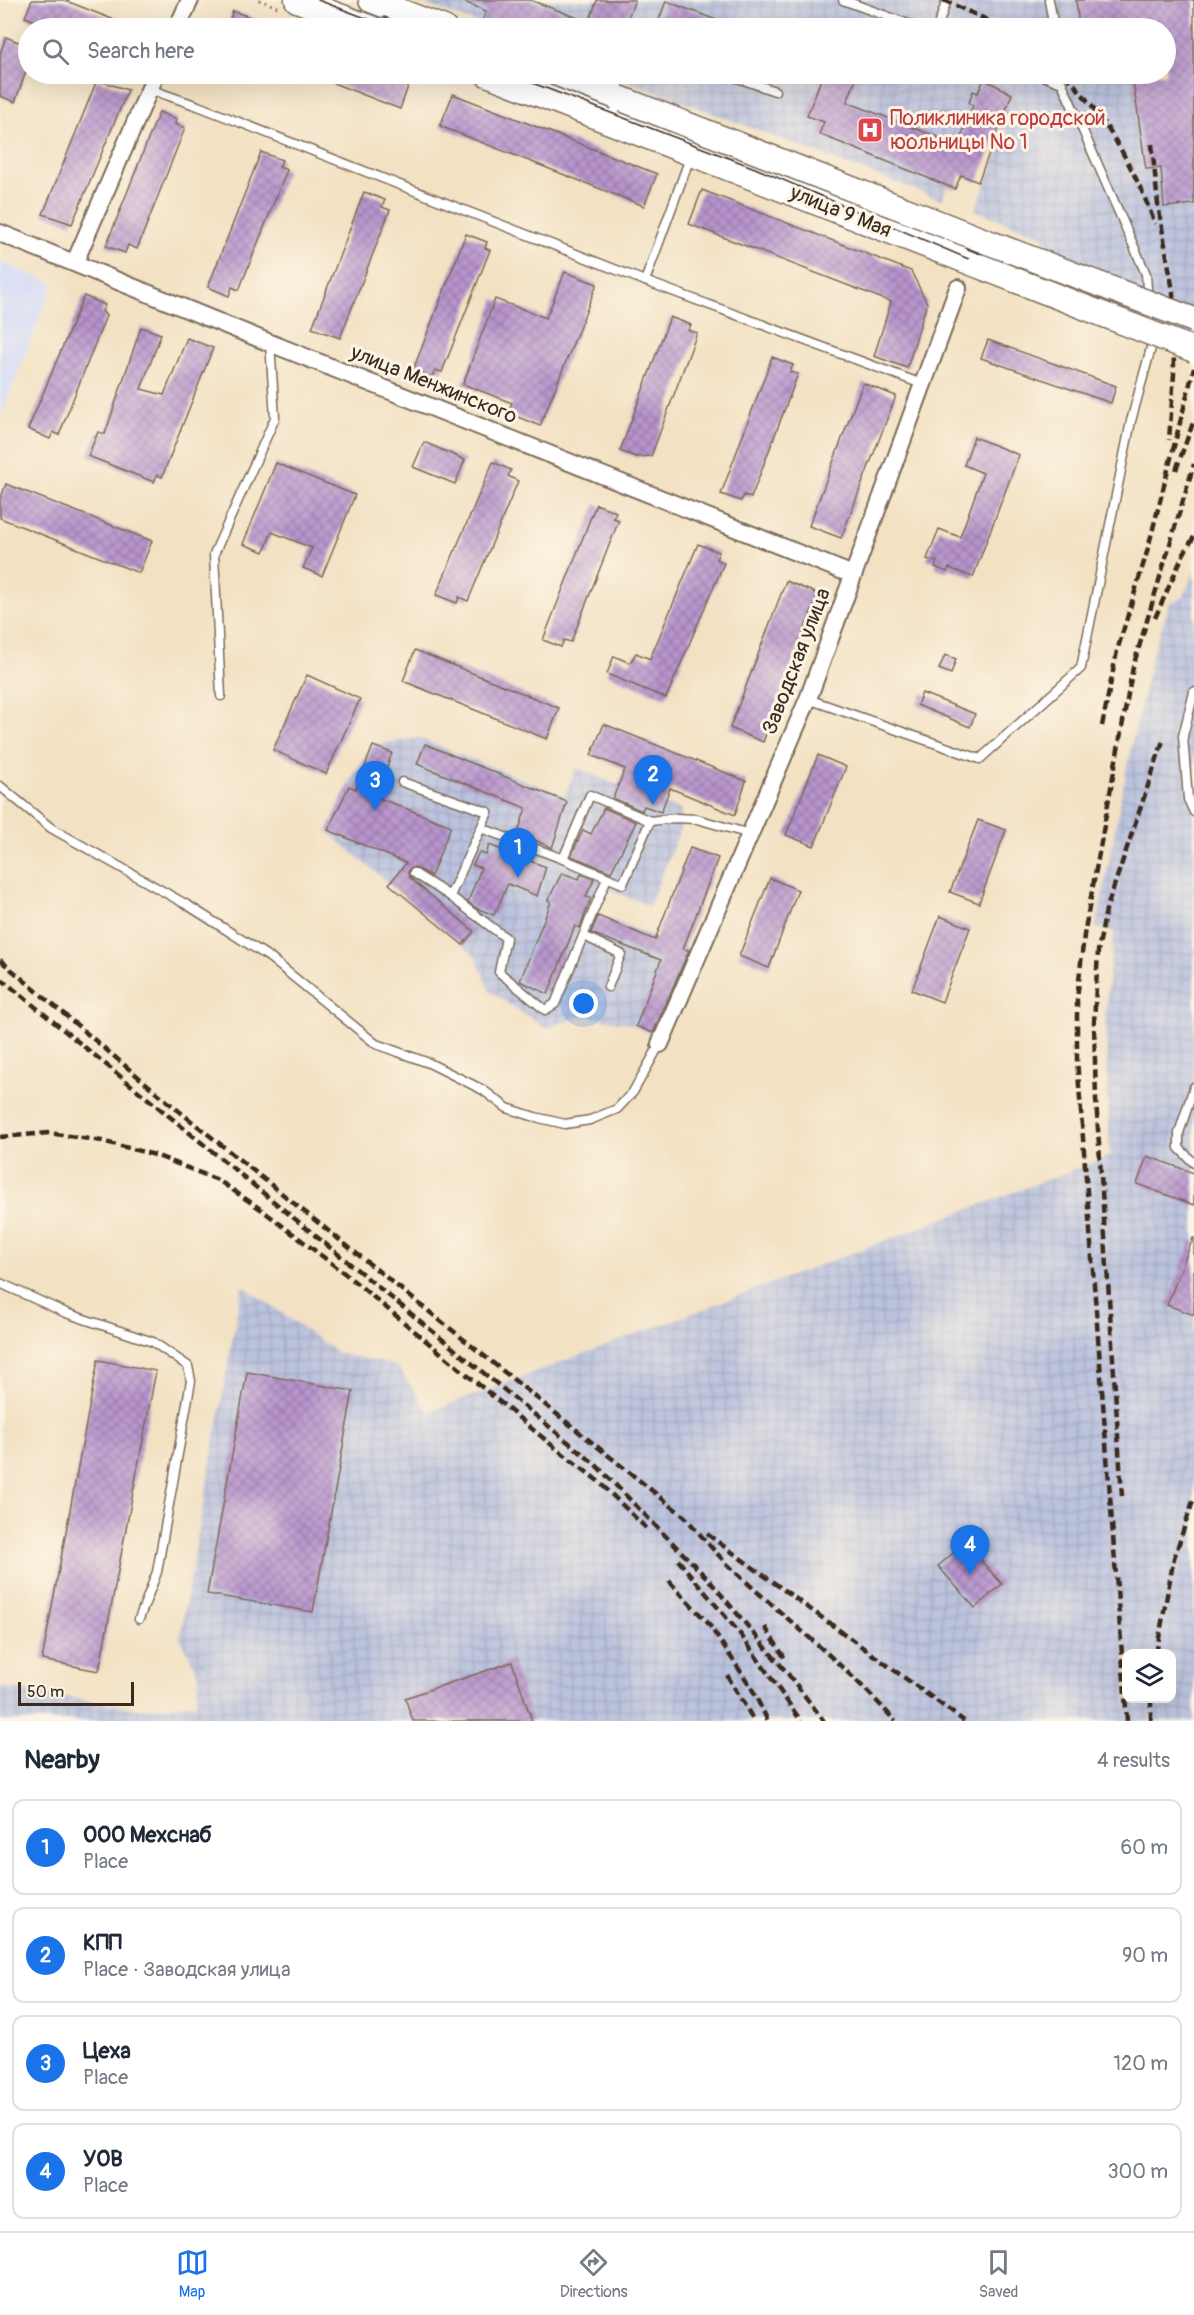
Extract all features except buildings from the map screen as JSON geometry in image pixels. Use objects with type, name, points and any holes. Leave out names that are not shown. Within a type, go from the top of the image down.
[{"type":"main road","points":[[297,0],[344,18]]},
{"type":"main road","points":[[371,0],[418,18]]},
{"type":"main road","name":"улица 9 Мая","points":[[513,84],[1194,350]]},
{"type":"main road","name":"улица 9 Мая","points":[[584,84],[1194,320]]},
{"type":"street","points":[[182,18],[190,0]]},
{"type":"street","points":[[75,262],[151,84]]},
{"type":"street","name":"улица Менжинского","points":[[0,233],[853,575]]},
{"type":"street","name":"Заводская улица","points":[[660,1044],[808,699],[958,288]]},
{"type":"lane","points":[[843,0],[892,18]]},
{"type":"lane","points":[[941,18],[947,0]]},
{"type":"lane","points":[[1049,0],[1052,18]]},
{"type":"lane","points":[[158,84],[198,106],[645,281],[922,384]]},
{"type":"lane","points":[[611,122],[620,98],[619,84]]},
{"type":"lane","points":[[755,84],[775,91]]},
{"type":"lane","points":[[808,699],[980,759],[1081,668],[1131,421],[1151,348],[1146,274],[1065,84]]},
{"type":"lane","points":[[645,281],[692,153]]},
{"type":"lane","points":[[221,696],[214,554],[275,418],[270,343]]},
{"type":"lane","points":[[1194,692],[1183,736],[1188,799],[1194,812]]},
{"type":"lane","points":[[402,782],[488,812],[450,896]]},
{"type":"lane","points":[[0,786],[51,828],[189,906],[269,957],[376,1044],[429,1064],[483,1090],[507,1108],[535,1118],[565,1124],[590,1120],[616,1109],[633,1092],[660,1044]]},
{"type":"lane","points":[[563,859],[590,795],[650,821],[675,818],[697,819],[750,834]]},
{"type":"lane","points":[[481,828],[624,884],[650,821]]},
{"type":"lane","points":[[414,873],[450,896],[506,938],[499,972],[545,1010],[555,1004],[607,878]]},
{"type":"lane","points":[[584,936],[621,954],[608,987]]},
{"type":"lane","points":[[1194,1087],[1179,1133],[1179,1148],[1194,1163]]},
{"type":"lane","points":[[0,1283],[66,1313],[153,1342],[188,1366],[191,1381],[157,1572],[139,1619]]},
{"type":"shaded area","points":[[414,0],[1194,0],[1194,356],[1035,281],[1047,268],[1059,266],[1043,236],[975,210],[1007,131],[974,120],[942,200],[635,84],[1176,84],[1176,18],[463,18]]},
{"type":"shaded area","points":[[0,262],[53,283],[0,418]]},
{"type":"shaded area","points":[[1194,572],[1194,1721],[0,1721],[0,1687],[140,1709],[196,1703],[199,1676],[180,1637],[242,1285],[338,1353],[397,1366],[429,1412],[1110,1156],[1105,1012],[1114,931],[1096,928],[1129,757],[1152,655],[1170,603],[1183,598]]},
{"type":"shaded area","points":[[419,738],[565,796],[576,768],[681,810],[682,825],[649,906],[606,888],[596,914],[690,951],[655,1036],[631,1024],[584,1016],[545,1028],[490,991],[476,957],[327,831],[348,784],[373,745]]},
{"type":"tram line","points":[[318,0],[366,18]]},
{"type":"tram line","points":[[535,84],[755,168],[985,266],[1194,345]]},
{"type":"tram line","points":[[965,248],[1044,278]]},
{"type":"railway","points":[[943,0],[983,18]]},
{"type":"railway","points":[[1074,84],[1118,144],[1138,182],[1155,224]]},
{"type":"railway","points":[[1152,144],[1158,205],[1173,291],[1174,374],[1169,440]]},
{"type":"railway","points":[[1102,726],[1117,651],[1147,552],[1194,368]]},
{"type":"railway","points":[[1176,470],[1194,420]]},
{"type":"railway","points":[[1127,1721],[1077,1059],[1077,999],[1084,935],[1133,667],[1194,464]]},
{"type":"railway","points":[[1155,618],[1184,553],[1194,537]]},
{"type":"railway","points":[[1122,1496],[1096,1099],[1094,1023],[1098,951],[1106,910],[1164,738]]},
{"type":"railway","points":[[0,960],[174,1107],[685,1517],[728,1565],[835,1660],[895,1721]]},
{"type":"railway","points":[[0,978],[595,1464],[708,1579],[788,1674],[824,1721]]},
{"type":"railway","points":[[0,1137],[49,1133],[102,1141],[155,1155],[218,1180],[262,1210],[348,1276],[598,1481],[646,1528]]},
{"type":"railway","points":[[1157,1649],[1174,1558],[1194,1498]]},
{"type":"railway","points":[[707,1534],[964,1721]]},
{"type":"railway","points":[[678,1560],[741,1635],[801,1721]]},
{"type":"railway","points":[[669,1581],[708,1623],[751,1687],[768,1721]]},
{"type":"railway","points":[[765,1627],[786,1660]]},
{"type":"railway","points":[[727,1675],[754,1721]]},
{"type":"railway","points":[[1151,1703],[1151,1721]]},
{"type":"place","name":"Поликлиника городской юольницы № 1","points":[[870,130]]},
{"type":"place","name":"КПП","points":[[653,805]]},
{"type":"place","name":"Цеха","points":[[375,811]]},
{"type":"place","name":"ООО Мехснаб","points":[[518,878]]},
{"type":"place","name":"УОВ","points":[[970,1575]]}]
